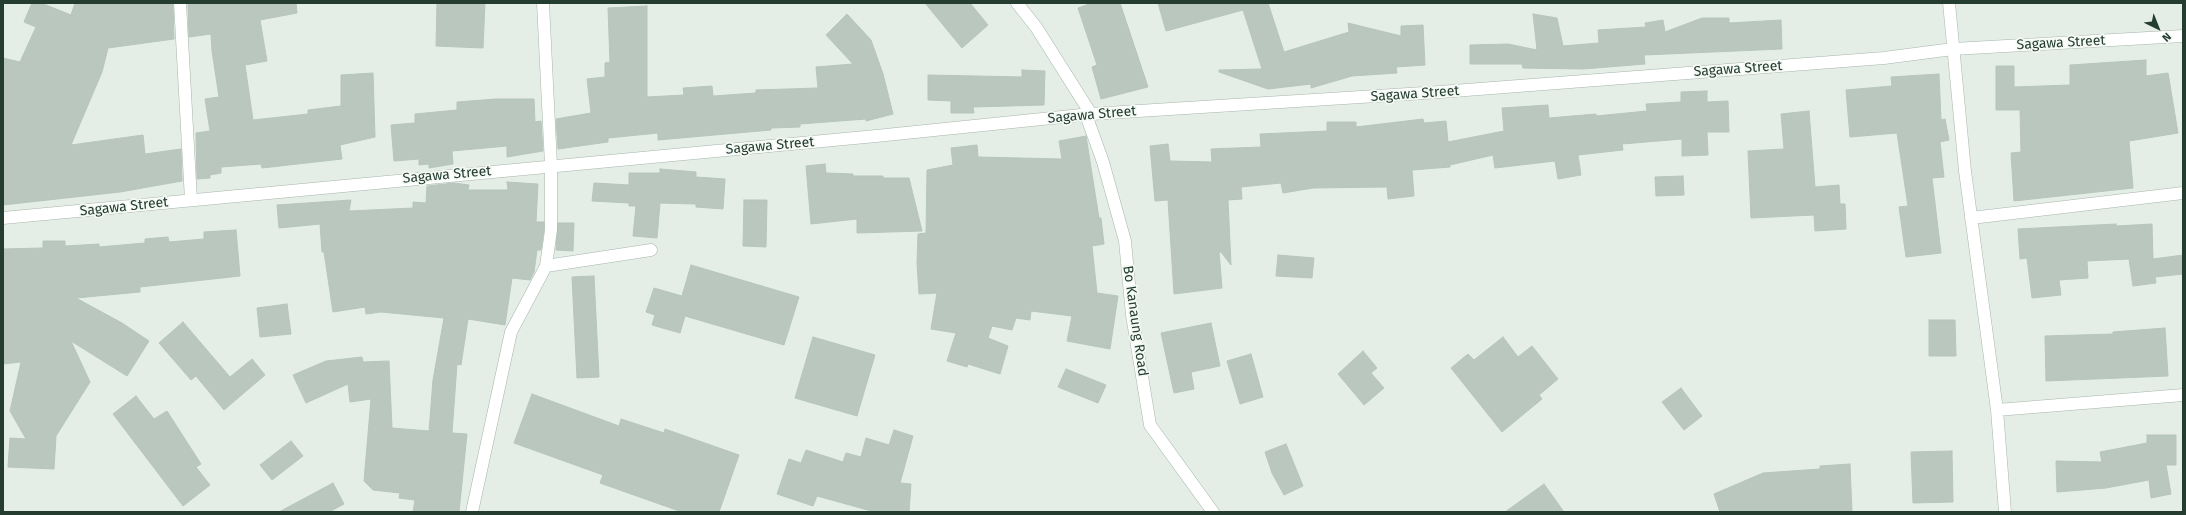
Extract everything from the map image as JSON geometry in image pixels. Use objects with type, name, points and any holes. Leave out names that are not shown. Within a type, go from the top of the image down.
[{"type":"street","points":[[180,3],[191,200]]},
{"type":"street","points":[[472,512],[510,332],[546,266],[551,230],[551,165],[543,3]]},
{"type":"street","name":"Bo Kanaung Road","points":[[1017,3],[1036,27],[1088,114],[1125,241],[1132,315],[1150,426],[1213,512]]},
{"type":"street","points":[[1949,3],[1971,218],[1998,410],[2005,512]]},
{"type":"street","name":"Sagawa Street","points":[[3,218],[551,165],[868,137],[1088,114],[1448,92],[1884,58],[1953,49],[2183,36]]},
{"type":"street","points":[[1971,218],[2183,193]]},
{"type":"street","points":[[546,266],[651,250]]},
{"type":"street","points":[[1998,410],[2183,395]]},
{"type":"building","points":[[32,3],[41,3],[71,15],[75,3],[173,3],[174,39],[108,48],[102,72],[71,145],[143,135],[145,154],[181,149],[182,181],[120,192],[3,205],[3,58],[20,62],[36,27],[24,22]]},
{"type":"building","points":[[188,3],[296,3],[297,13],[260,20],[267,61],[245,65],[253,120],[308,114],[308,110],[341,106],[341,75],[373,73],[375,137],[340,145],[342,159],[262,168],[261,164],[221,167],[221,173],[210,175],[210,178],[197,179],[196,133],[210,131],[205,99],[219,97],[211,34],[189,37]]},
{"type":"building","points":[[437,3],[485,3],[483,48],[436,46]]},
{"type":"building","points":[[925,3],[970,3],[988,25],[962,48]]},
{"type":"building","points":[[1092,3],[1120,3],[1148,87],[1101,99],[1092,67],[1097,65],[1078,8]]},
{"type":"building","points":[[1158,3],[1268,3],[1284,52],[1349,32],[1348,23],[1401,36],[1401,26],[1423,25],[1425,65],[1396,67],[1397,73],[1352,76],[1311,88],[1311,84],[1268,89],[1219,72],[1219,70],[1262,69],[1243,10],[1166,31]]},
{"type":"building","points":[[647,6],[647,97],[684,95],[683,88],[712,86],[713,96],[756,93],[756,90],[818,88],[816,67],[853,64],[826,35],[847,14],[871,40],[883,74],[893,114],[866,121],[866,119],[800,124],[800,127],[771,128],[771,130],[658,140],[658,133],[608,138],[608,142],[558,149],[556,119],[591,113],[587,79],[605,77],[605,63],[610,62],[608,8]]},
{"type":"building","points":[[1533,14],[1557,18],[1563,46],[1599,43],[1598,30],[1646,27],[1645,23],[1663,20],[1665,32],[1702,18],[1729,18],[1729,23],[1781,20],[1782,49],[1644,55],[1645,64],[1583,69],[1523,68],[1522,64],[1470,64],[1470,45],[1508,44],[1537,50]]},
{"type":"building","points":[[2146,60],[2146,76],[2168,73],[2178,133],[2129,141],[2133,188],[2014,201],[2011,153],[2021,152],[2020,110],[1996,110],[1996,66],[2014,66],[2014,87],[2070,85],[2070,65]]},
{"type":"building","points":[[1022,70],[1045,71],[1044,105],[973,107],[974,113],[951,113],[951,101],[928,100],[928,75],[1022,77]]},
{"type":"building","points":[[1939,74],[1941,120],[1945,119],[1949,140],[1940,142],[1944,177],[1932,178],[1941,253],[1906,257],[1899,207],[1908,206],[1897,133],[1850,137],[1846,90],[1892,86],[1891,77]]},
{"type":"building","points":[[1707,91],[1707,102],[1728,101],[1729,132],[1707,132],[1708,155],[1682,156],[1682,139],[1622,144],[1623,150],[1578,155],[1581,175],[1558,179],[1555,161],[1495,168],[1493,155],[1450,165],[1450,167],[1412,170],[1414,196],[1388,199],[1387,187],[1313,188],[1283,193],[1281,183],[1241,187],[1242,199],[1228,200],[1231,265],[1221,252],[1219,252],[1222,288],[1174,294],[1168,200],[1155,201],[1150,146],[1168,144],[1170,161],[1212,162],[1211,149],[1261,147],[1260,134],[1327,131],[1327,122],[1356,122],[1356,127],[1423,119],[1424,123],[1446,121],[1448,142],[1504,131],[1502,108],[1548,105],[1549,118],[1596,114],[1596,116],[1647,111],[1646,104],[1681,102],[1681,92]]},
{"type":"building","points":[[496,99],[534,99],[535,122],[541,121],[543,151],[507,157],[507,146],[452,151],[453,164],[429,168],[429,164],[419,165],[419,159],[394,161],[391,125],[415,123],[415,114],[457,110],[457,102]]},
{"type":"building","points":[[1809,111],[1815,187],[1839,185],[1840,204],[1845,204],[1846,229],[1815,231],[1814,215],[1751,218],[1748,151],[1784,149],[1781,114]]},
{"type":"building","points":[[1086,136],[1099,218],[1101,218],[1104,244],[1092,246],[1097,293],[1118,296],[1110,349],[1067,341],[1072,316],[1031,311],[1030,320],[1016,318],[1012,330],[992,326],[988,338],[1008,346],[1000,374],[968,364],[967,367],[947,361],[956,333],[931,329],[937,293],[919,294],[917,263],[918,234],[926,233],[927,170],[953,165],[951,148],[977,145],[978,157],[1062,159],[1059,141]]},
{"type":"building","points":[[825,164],[826,173],[853,174],[853,176],[883,176],[883,178],[909,178],[922,231],[857,233],[857,219],[811,224],[806,166]]},
{"type":"building","points":[[660,169],[696,172],[696,177],[725,179],[723,209],[696,207],[696,204],[660,203],[657,238],[633,236],[636,206],[629,206],[629,203],[592,201],[594,183],[629,185],[629,173],[660,173]]},
{"type":"building","points":[[1683,176],[1684,195],[1656,196],[1655,177]]},
{"type":"building","points":[[507,182],[538,184],[536,222],[544,222],[541,250],[537,250],[534,272],[530,280],[512,278],[505,325],[468,319],[461,365],[457,364],[452,433],[467,434],[459,512],[413,512],[415,500],[399,498],[400,493],[373,490],[364,481],[371,399],[350,402],[348,384],[306,403],[293,375],[326,361],[362,357],[363,362],[389,361],[392,428],[429,431],[433,380],[444,318],[381,312],[366,314],[365,307],[333,312],[324,252],[322,252],[320,224],[279,228],[277,205],[351,200],[349,211],[413,208],[413,202],[426,203],[427,186],[454,183],[469,185],[468,190],[508,190]]},
{"type":"building","points":[[744,200],[767,200],[766,247],[743,246]]},
{"type":"building","points":[[558,223],[574,223],[573,251],[556,250]]},
{"type":"building","points":[[2116,224],[2116,226],[2152,224],[2153,259],[2183,255],[2183,274],[2155,277],[2156,283],[2133,286],[2129,259],[2087,261],[2088,278],[2059,280],[2061,295],[2032,298],[2027,258],[2020,259],[2018,229]]},
{"type":"building","points":[[236,230],[240,276],[140,287],[140,292],[76,298],[122,323],[149,341],[127,376],[71,341],[90,382],[56,436],[54,469],[8,467],[10,438],[26,439],[10,411],[21,362],[3,364],[3,249],[43,248],[43,241],[65,241],[65,246],[99,244],[99,247],[145,243],[145,239],[168,237],[169,242],[204,239],[204,232]]},
{"type":"building","points":[[1278,255],[1314,258],[1312,278],[1276,276]]},
{"type":"building","points":[[691,265],[799,297],[784,345],[685,316],[680,333],[652,325],[655,315],[646,312],[654,288],[682,296]]},
{"type":"building","points":[[594,276],[599,377],[577,378],[572,277]]},
{"type":"building","points":[[287,304],[291,334],[260,337],[257,308]]},
{"type":"building","points":[[1929,320],[1955,320],[1956,356],[1929,356]]},
{"type":"building","points":[[183,322],[230,377],[252,359],[265,375],[224,410],[196,376],[191,380],[159,343]]},
{"type":"building","points":[[1211,323],[1220,366],[1191,372],[1194,389],[1174,393],[1161,333]]},
{"type":"building","points":[[2165,328],[2168,376],[2046,381],[2045,336],[2113,334],[2113,332]]},
{"type":"building","points":[[813,337],[875,355],[857,416],[795,398]]},
{"type":"building","points":[[1503,337],[1518,357],[1532,346],[1558,379],[1539,395],[1542,399],[1502,432],[1451,368],[1468,354],[1474,360]]},
{"type":"building","points":[[1363,351],[1377,368],[1371,373],[1384,388],[1364,405],[1338,374]]},
{"type":"building","points":[[1251,354],[1263,397],[1240,404],[1227,361]]},
{"type":"building","points":[[1066,369],[1106,385],[1098,403],[1058,387]]},
{"type":"building","points":[[1681,388],[1702,416],[1684,430],[1662,402]]},
{"type":"building","points":[[532,394],[619,426],[621,419],[664,433],[665,429],[739,455],[719,512],[682,512],[600,483],[603,475],[514,443]]},
{"type":"building","points":[[136,396],[154,419],[167,411],[201,464],[196,467],[210,485],[183,506],[113,414]]},
{"type":"building","points":[[894,430],[913,436],[900,483],[911,484],[909,512],[875,512],[817,496],[813,506],[777,494],[789,459],[801,463],[806,450],[843,462],[846,453],[861,457],[866,438],[889,445]]},
{"type":"building","points":[[2147,435],[2176,435],[2176,465],[2166,465],[2171,494],[2151,498],[2149,480],[2106,488],[2057,492],[2056,461],[2102,462],[2100,452],[2147,443]]},
{"type":"building","points":[[291,441],[303,456],[272,480],[260,465]]},
{"type":"building","points":[[1286,444],[1303,486],[1284,495],[1272,473],[1265,452]]},
{"type":"building","points":[[1952,451],[1953,502],[1913,503],[1911,452]]},
{"type":"building","points":[[1850,464],[1852,512],[1720,512],[1714,494],[1763,473],[1820,469],[1820,466]]},
{"type":"building","points":[[333,483],[344,504],[329,512],[279,512]]},
{"type":"building","points":[[1544,484],[1564,512],[1505,512]]}]
